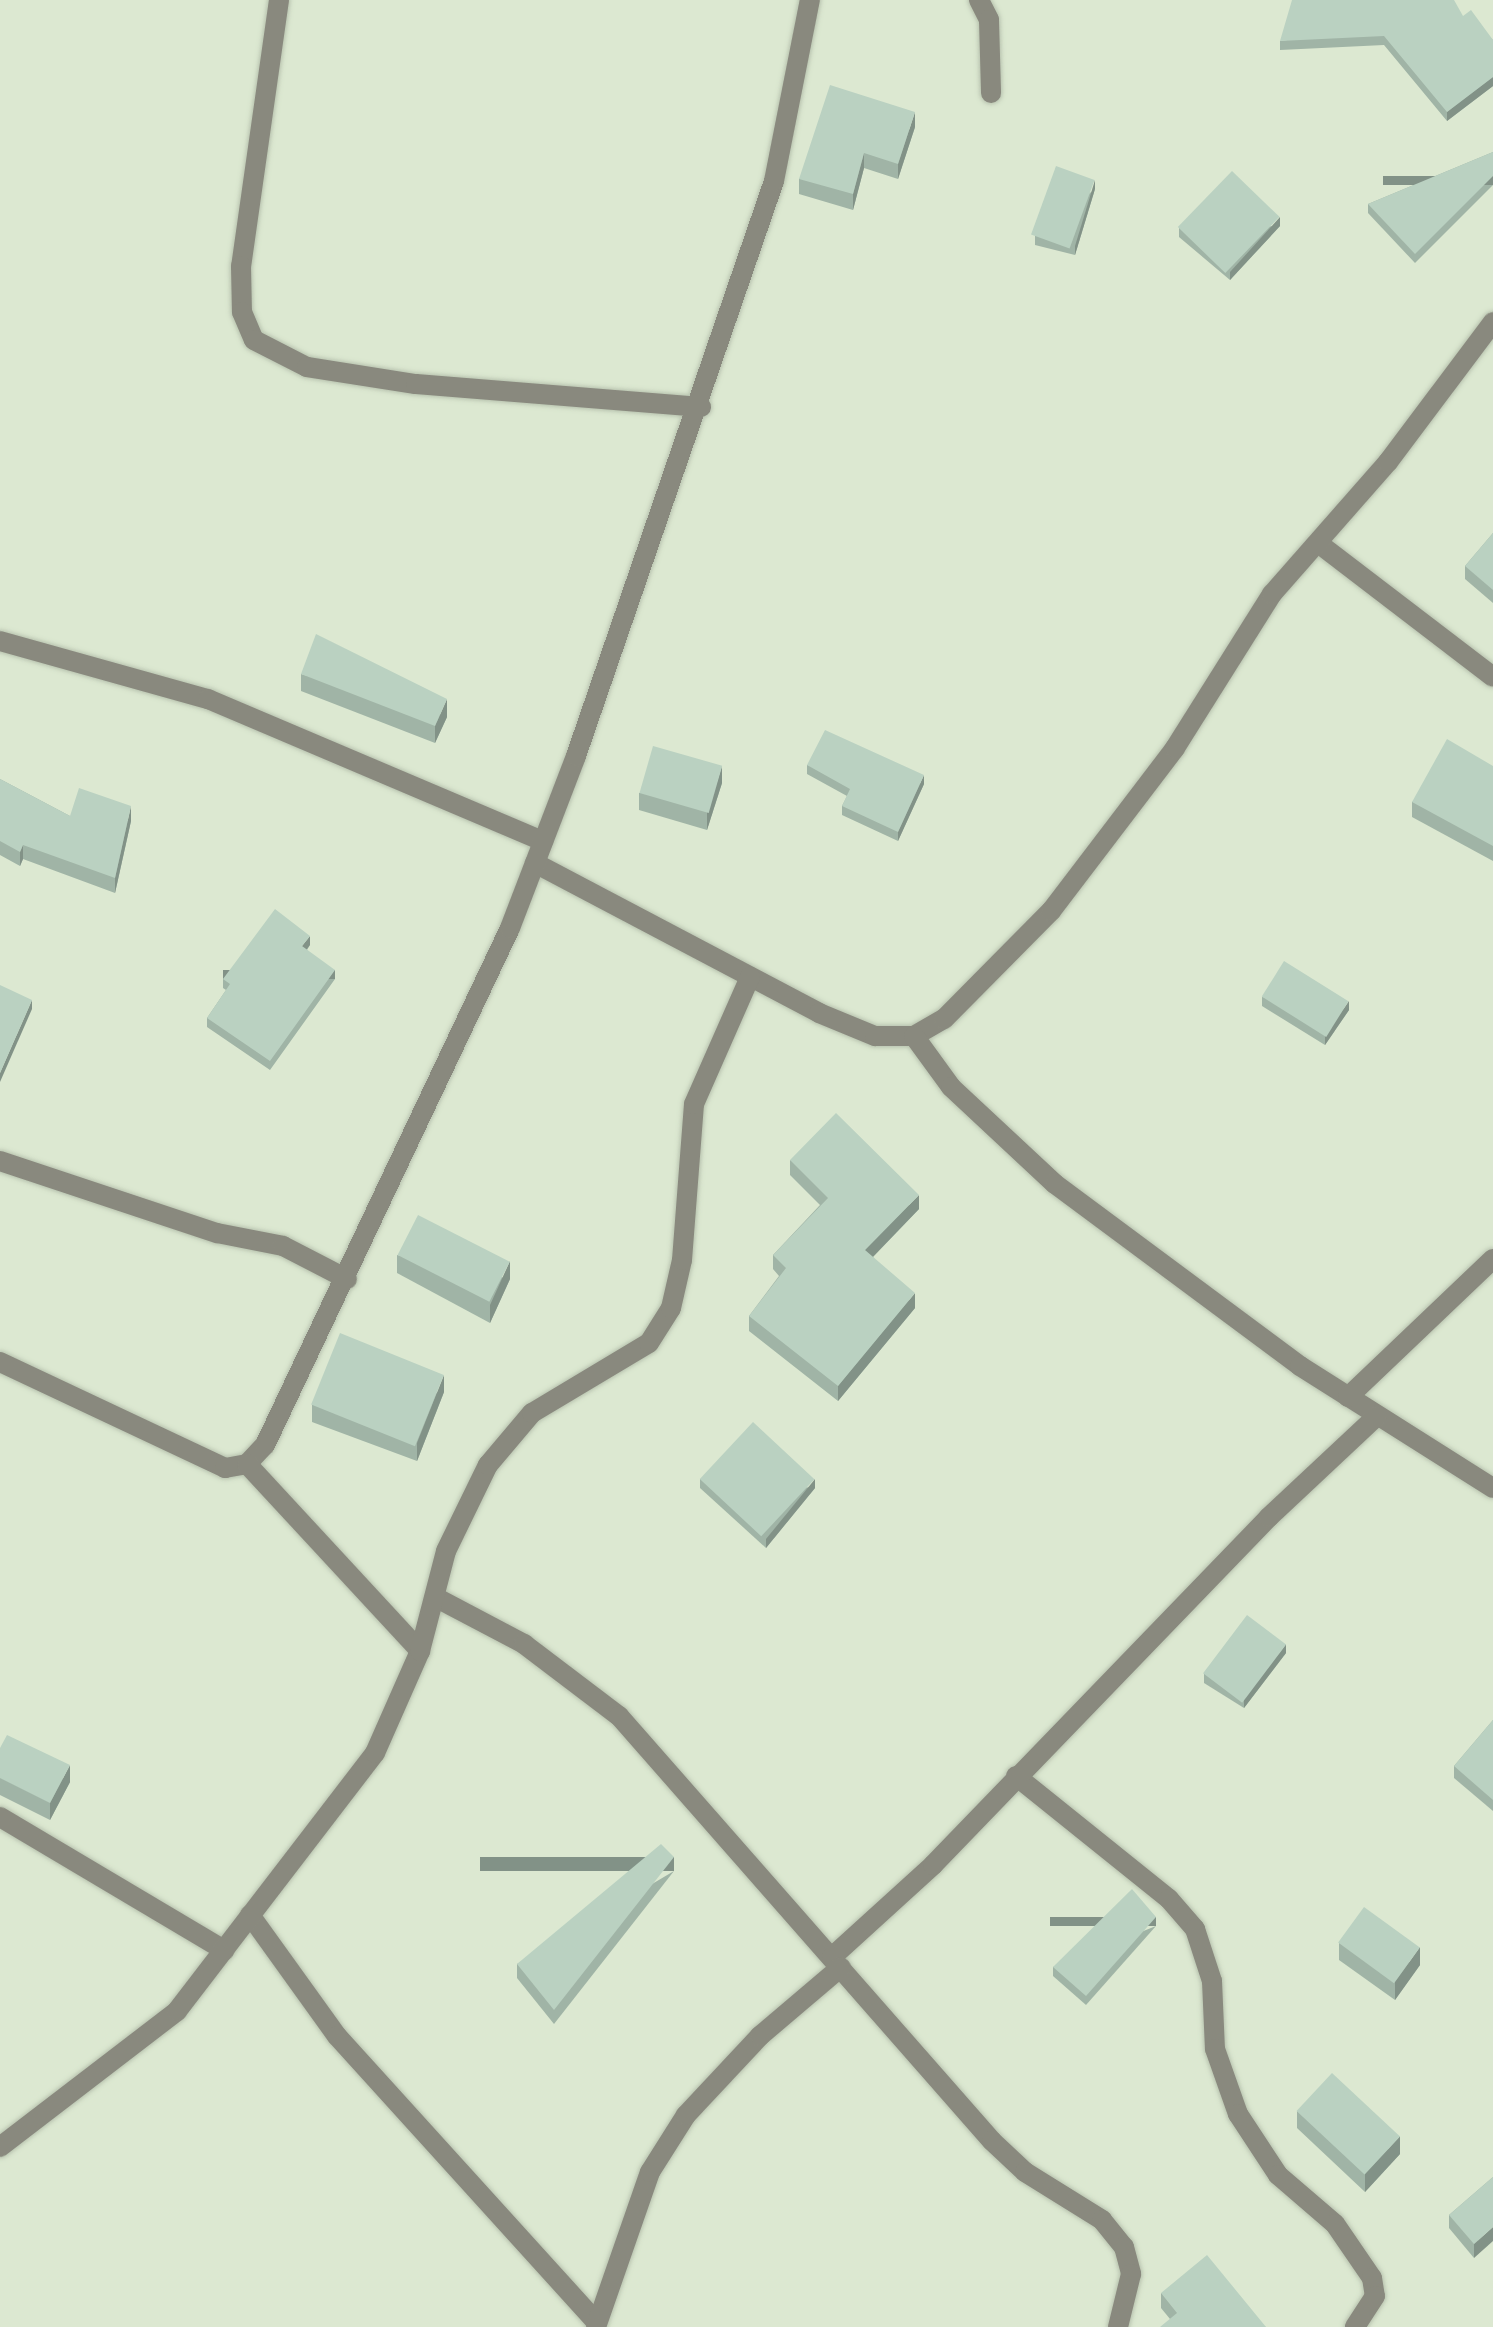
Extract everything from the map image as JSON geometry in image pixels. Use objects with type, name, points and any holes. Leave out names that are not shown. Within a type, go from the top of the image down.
[{"type":"street","points":[[279,0],[241,266],[242,312],[254,340],[307,367],[416,384],[701,407]]},
{"type":"street","points":[[0,1362],[225,1468],[247,1464],[265,1445],[347,1279],[535,863],[701,407],[774,181],[810,0]]},
{"type":"street","points":[[979,0],[989,20],[991,93]]},
{"type":"street","points":[[535,863],[750,977],[875,1036],[914,1036],[944,1019],[1051,911],[1175,748],[1272,594],[1318,543],[1493,322]]},
{"type":"street","points":[[1318,543],[1493,677]]},
{"type":"street","points":[[0,641],[208,699],[543,841]]},
{"type":"street","points":[[0,2147],[177,2011],[375,1753],[420,1651],[446,1551],[488,1465],[532,1413],[649,1343],[671,1308],[694,1104],[750,977]]},
{"type":"street","points":[[914,1036],[951,1087],[1055,1184],[1186,1286],[1348,1397],[1493,1488]]},
{"type":"street","points":[[0,1161],[217,1233],[283,1246],[347,1279]]},
{"type":"street","points":[[1348,1397],[1493,1259]]},
{"type":"street","points":[[250,1915],[337,2036],[596,2325],[650,2172],[686,2115],[760,2036],[933,1865],[1016,1776],[1377,1416]]},
{"type":"street","points":[[247,1464],[420,1651]]},
{"type":"street","points":[[435,1597],[524,1644],[619,1716],[992,2141],[1025,2172],[1102,2220],[1124,2247],[1131,2274],[1118,2327]]},
{"type":"street","points":[[1016,1776],[1195,1929],[1212,1981],[1215,2049],[1238,2114],[1278,2175],[1335,2224],[1372,2278],[1375,2296],[1355,2327]]},
{"type":"street","points":[[0,1817],[224,1950]]},
{"type":"building","points":[[1292,0],[1454,0],[1463,16],[1471,10],[1493,40],[1493,77],[1447,112],[1384,36],[1280,41]]},
{"type":"building","points":[[830,85],[915,112],[898,164],[864,153],[853,194],[799,179]]},
{"type":"building","points":[[1493,152],[1493,176],[1415,254],[1368,204]]},
{"type":"building","points":[[1056,166],[1095,180],[1070,249],[1031,235]]},
{"type":"building","points":[[1232,171],[1279,217],[1225,273],[1178,227]]},
{"type":"building","points":[[1493,533],[1493,590],[1465,566]]},
{"type":"building","points":[[316,634],[447,699],[435,726],[301,674]]},
{"type":"building","points":[[825,730],[924,775],[898,832],[842,806],[850,789],[807,765]]},
{"type":"building","points":[[1447,739],[1493,766],[1493,846],[1412,802]]},
{"type":"building","points":[[653,746],[722,766],[709,813],[639,793]]},
{"type":"building","points":[[0,779],[70,816],[79,788],[131,806],[115,878],[23,845],[20,852],[0,841]]},
{"type":"building","points":[[275,909],[310,936],[302,946],[335,970],[270,1061],[207,1018],[230,984],[223,979]]},
{"type":"building","points":[[1284,961],[1348,1001],[1326,1037],[1262,997]]},
{"type":"building","points":[[0,985],[32,1000],[0,1073]]},
{"type":"building","points":[[836,1113],[919,1195],[865,1250],[915,1293],[838,1386],[749,1316],[786,1268],[773,1255],[828,1198],[790,1160]]},
{"type":"building","points":[[418,1215],[510,1262],[489,1302],[398,1255]]},
{"type":"building","points":[[340,1333],[444,1375],[415,1446],[311,1404]]},
{"type":"building","points":[[753,1422],[814,1479],[761,1536],[700,1479]]},
{"type":"building","points":[[1247,1615],[1286,1644],[1242,1703],[1203,1673]]},
{"type":"building","points":[[1493,1720],[1493,1800],[1454,1766]]},
{"type":"building","points":[[7,1735],[70,1765],[50,1803],[0,1778],[0,1748]]},
{"type":"building","points":[[661,1844],[674,1857],[554,2010],[517,1964]]},
{"type":"building","points":[[1132,1889],[1156,1917],[1086,1996],[1053,1967]]},
{"type":"building","points":[[1364,1907],[1420,1948],[1394,1983],[1338,1943]]},
{"type":"building","points":[[1332,2073],[1400,2136],[1365,2174],[1297,2111]]},
{"type":"building","points":[[1493,2177],[1493,2227],[1474,2244],[1449,2215]]},
{"type":"building","points":[[1207,2255],[1266,2327],[1160,2327],[1177,2313],[1161,2293]]}]
